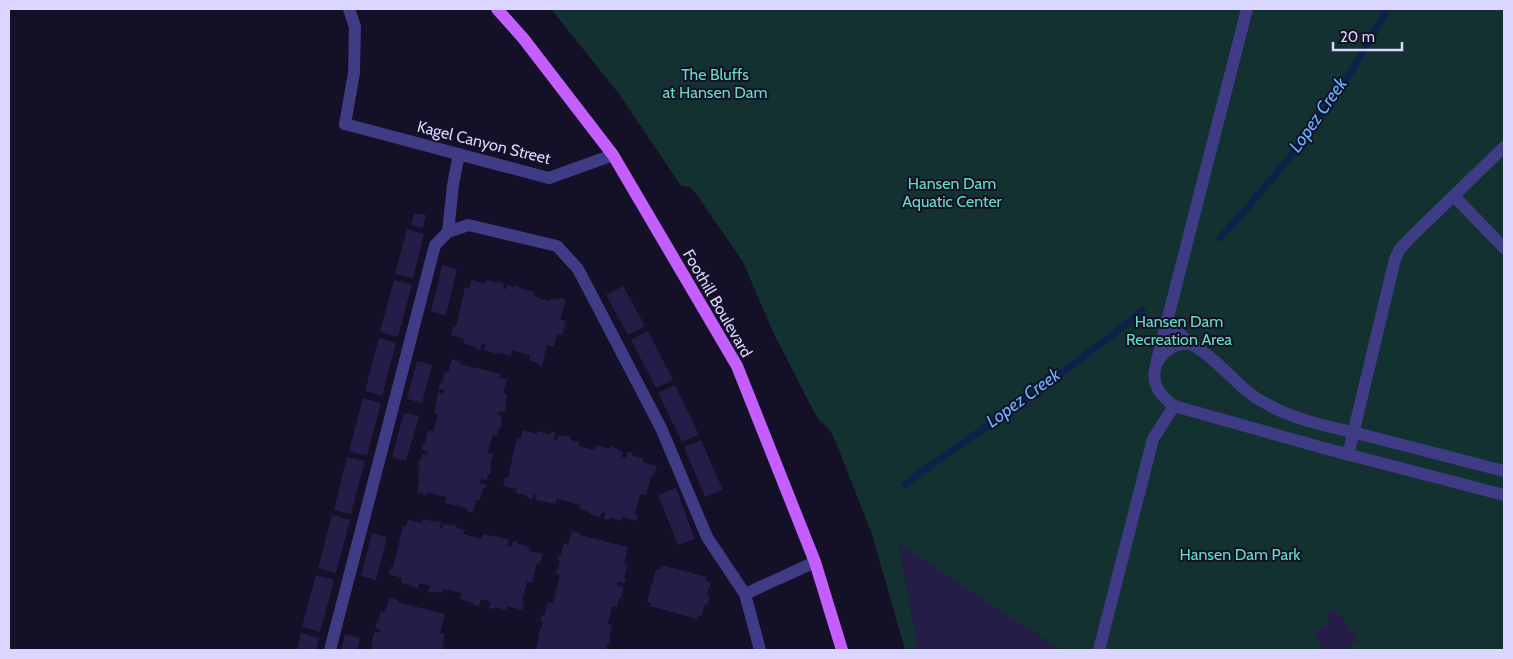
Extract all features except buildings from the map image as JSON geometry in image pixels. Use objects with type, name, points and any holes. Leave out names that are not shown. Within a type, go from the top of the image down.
[{"type":"main road","name":"Foothill Boulevard","points":[[497,9],[523,38],[613,155],[737,366],[815,562],[842,650]]},
{"type":"street","name":"Kagel Canyon Street","points":[[348,9],[355,27],[354,73],[345,124],[549,178],[613,155]]},
{"type":"street","points":[[1247,9],[1166,321],[1154,374],[1156,386],[1164,398],[1174,406],[1348,455],[1504,495]]},
{"type":"street","points":[[1348,455],[1394,259],[1400,249],[1504,148]]},
{"type":"street","points":[[448,232],[453,185],[459,154]]},
{"type":"street","points":[[1454,196],[1504,248]]},
{"type":"street","points":[[330,650],[435,245],[448,232],[468,225],[557,246],[578,269],[661,428],[707,537],[745,594],[760,650]]},
{"type":"street","points":[[1166,321],[1190,344],[1209,357],[1249,393],[1283,413],[1504,471]]},
{"type":"street","points":[[1157,363],[1162,355],[1170,349],[1178,345],[1190,344]]},
{"type":"street","points":[[1099,650],[1153,438],[1174,406]]},
{"type":"street","points":[[745,594],[815,562]]},
{"type":"green space","name":"Hansen Dam Recreation Area","points":[[551,9],[1504,9],[1504,650],[905,650],[872,534],[837,445],[830,430],[819,420],[812,408],[773,332],[743,262],[694,191],[690,187],[681,186],[619,94]]},
{"type":"waterway","name":"Lopez Creek","points":[[1220,238],[1267,185],[1311,129],[1352,70],[1387,9]]},
{"type":"waterway","name":"Lopez Creek","points":[[905,484],[1054,378],[1142,311]]},
{"type":"park label","name":"The Bluffs at Hansen Dam","points":[[715,83]]},
{"type":"park label","name":"Hansen Dam Aquatic Center","points":[[952,192]]},
{"type":"park label","name":"Hansen Dam Park","points":[[1240,554]]}]
